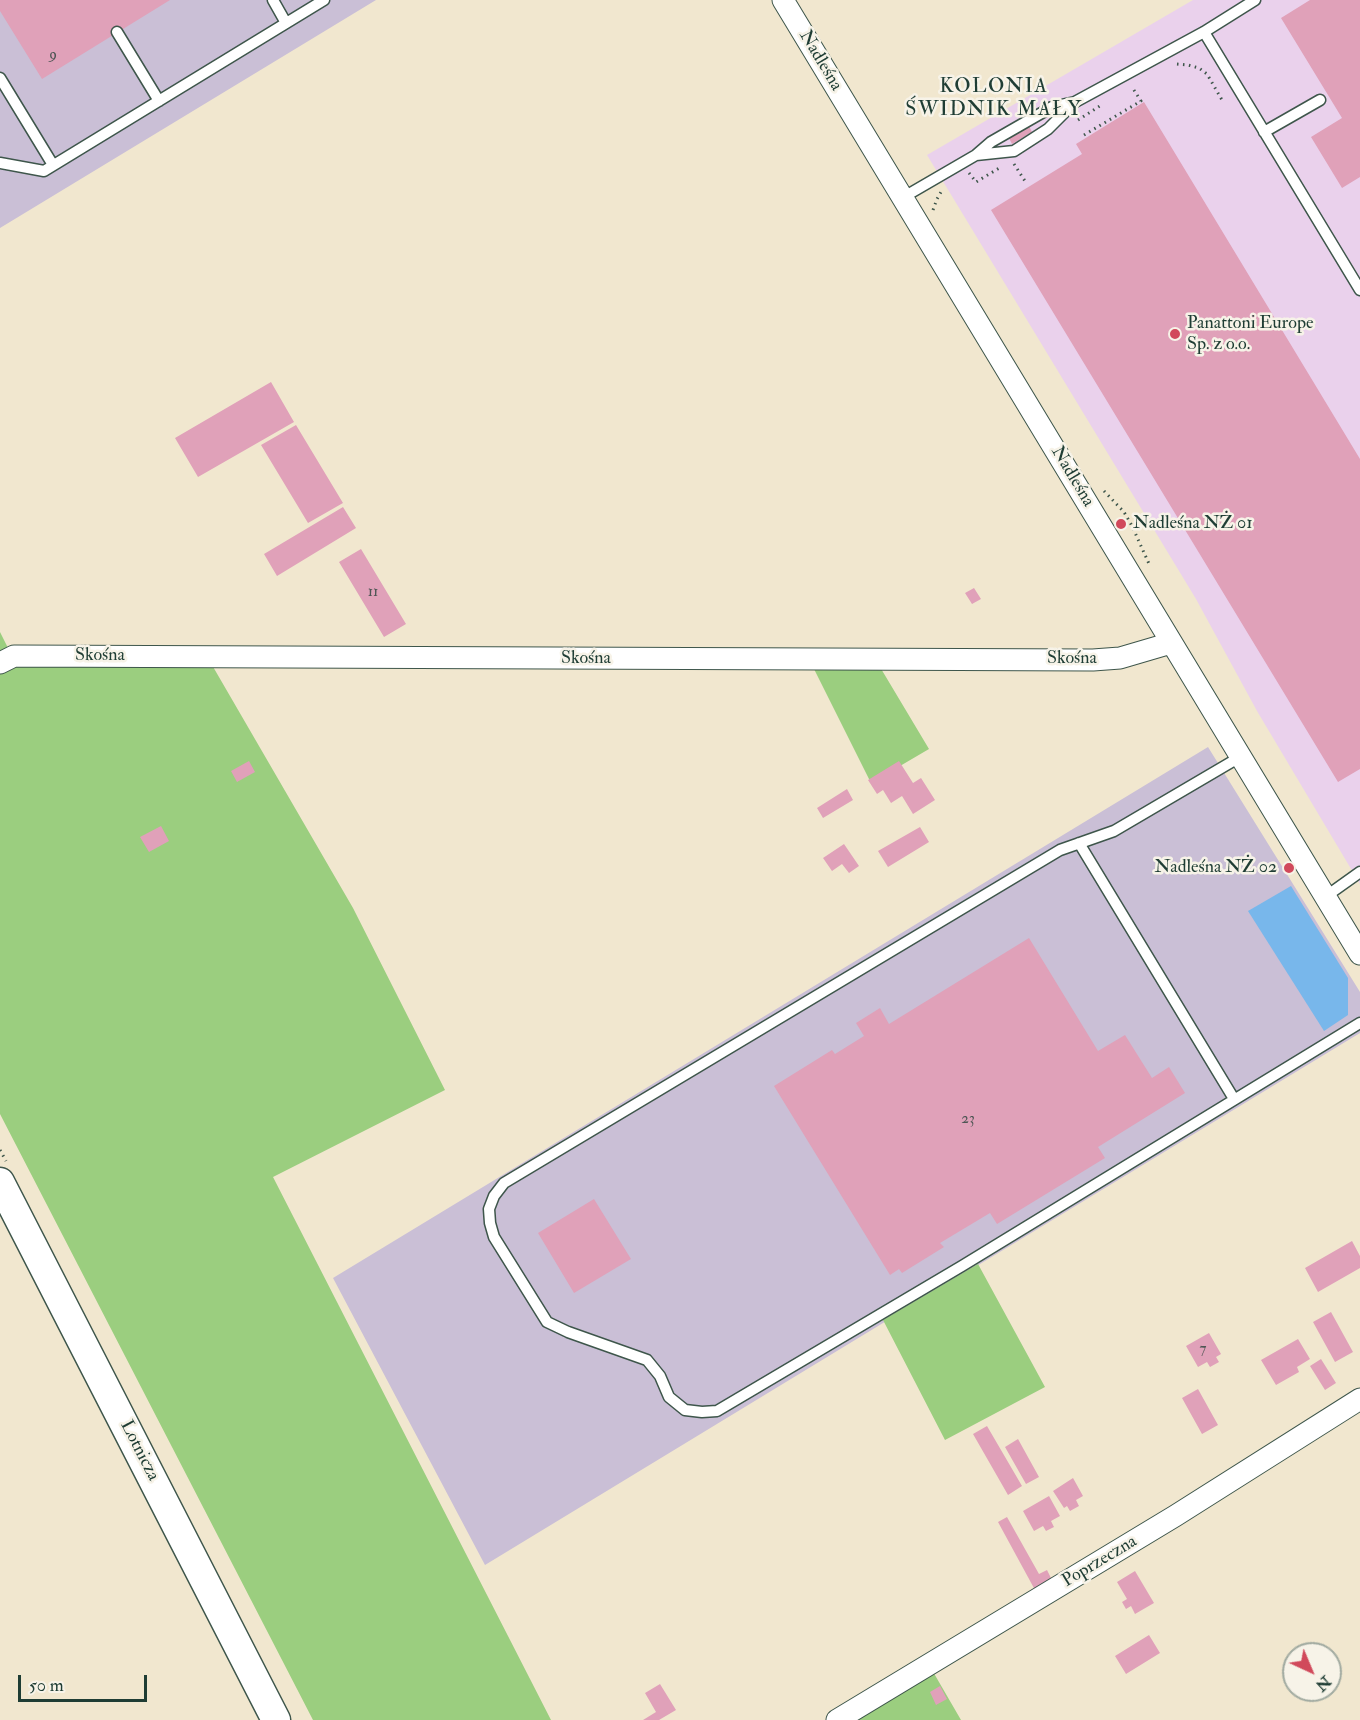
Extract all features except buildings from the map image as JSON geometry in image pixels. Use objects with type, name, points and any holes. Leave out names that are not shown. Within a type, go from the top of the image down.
[{"type":"main road","name":"Lotnicza","points":[[0,1182],[276,1720]]},
{"type":"street","name":"Nadleśna","points":[[783,0],[1360,954]]},
{"type":"street","name":"Skośna","points":[[0,663],[14,656],[1093,660],[1120,658],[1171,643]]},
{"type":"street","name":"Poprzeczna","points":[[837,1720],[1175,1516],[1360,1400]]},
{"type":"lane","points":[[273,0],[286,23]]},
{"type":"lane","points":[[0,163],[44,171],[324,0]]},
{"type":"lane","points":[[976,155],[1014,151],[1048,129],[1075,102],[1204,32],[1255,0]]},
{"type":"lane","points":[[117,32],[159,101]]},
{"type":"lane","points":[[1204,32],[1360,290]]},
{"type":"lane","points":[[0,78],[53,165]]},
{"type":"lane","points":[[1264,132],[1320,100]]},
{"type":"lane","points":[[902,198],[976,155],[991,142],[1052,106],[1075,102]]},
{"type":"lane","points":[[1240,757],[1114,831],[1060,850],[504,1183],[494,1196],[489,1209],[494,1237],[547,1322],[568,1332],[647,1360],[660,1376],[669,1397],[685,1410],[717,1411],[962,1266],[1360,1023]]},
{"type":"lane","points":[[1079,843],[1234,1099]]},
{"type":"lane","points":[[1325,897],[1360,872]]},
{"type":"path","points":[[1084,135],[1141,101],[1132,87]]},
{"type":"path","points":[[1012,160],[1025,181]]},
{"type":"shaded area","points":[[0,0],[376,0],[0,228]]},
{"type":"shaded area","points":[[1193,0],[1360,0],[1360,884],[1257,711],[1196,599],[927,155]]},
{"type":"shaded area","points":[[1208,747],[1360,992],[1360,1033],[485,1565],[333,1278]]},
{"type":"green space","points":[[0,632],[15,662],[212,665],[353,908],[445,1090],[273,1177],[551,1720],[313,1720],[0,1114]]},
{"type":"green space","points":[[880,667],[929,749],[871,783],[814,669]]},
{"type":"green space","points":[[978,1264],[1045,1387],[945,1440],[883,1320]]},
{"type":"green space","points":[[932,1670],[961,1720],[853,1720]]},
{"type":"water","points":[[1291,886],[1348,978],[1348,1015],[1324,1031],[1248,911]]},
{"type":"place","name":"Panattoni Europe Sp. z o.o.","points":[[1175,334]]},
{"type":"place","name":"Nadleśna NŻ 01","points":[[1121,524]]},
{"type":"place","name":"Nadleśna NŻ 02","points":[[1289,868]]},
{"type":"district","name":"KOLONIA ŚWIDNIK MAŁY","points":[[994,100]]}]
